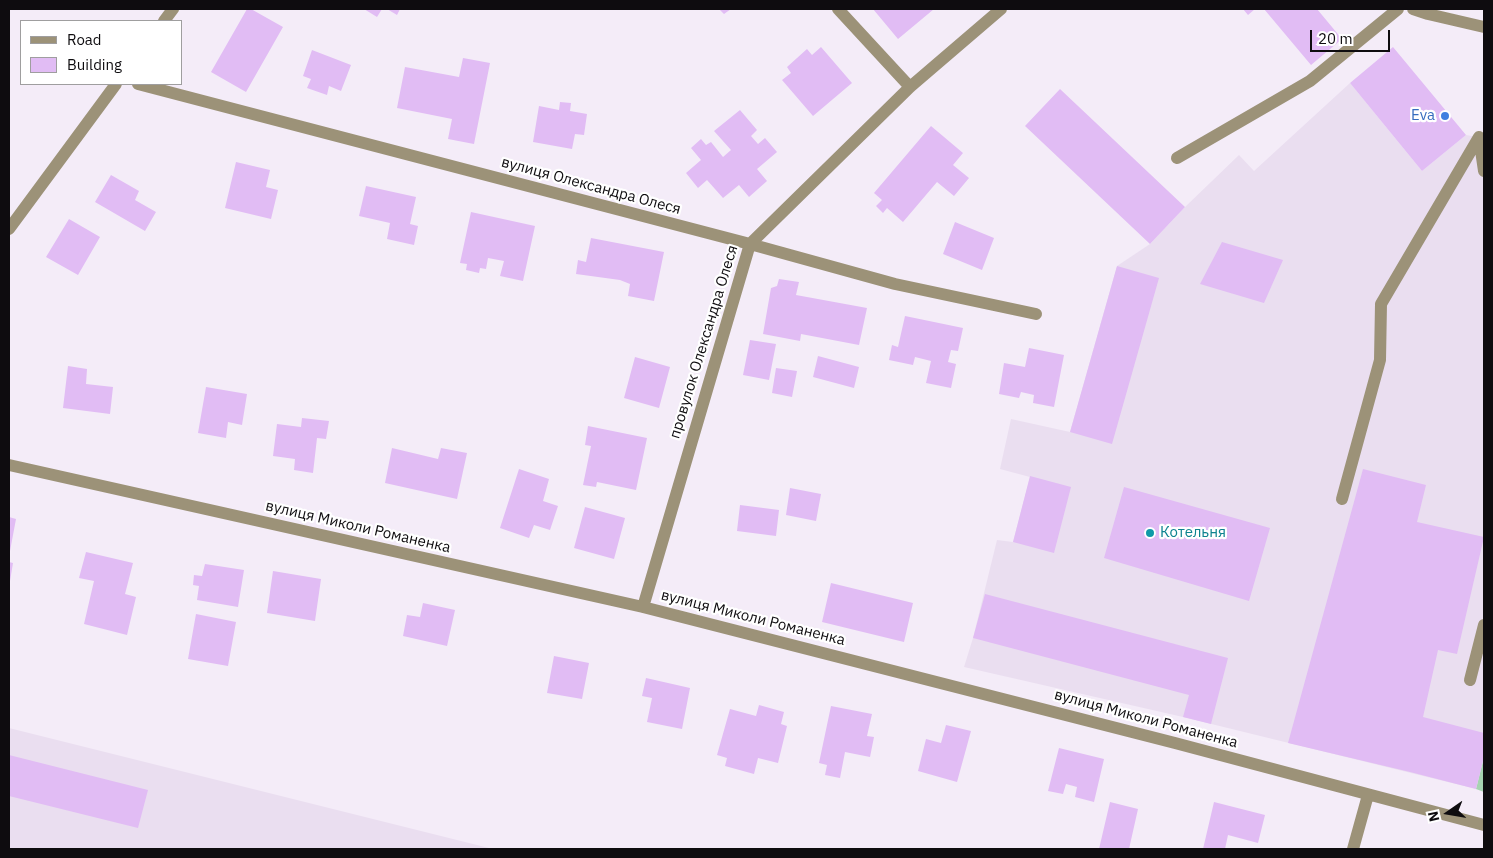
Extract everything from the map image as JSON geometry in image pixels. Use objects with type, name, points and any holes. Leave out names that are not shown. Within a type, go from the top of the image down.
[{"type":"street","points":[[165,20],[174,9]]},
{"type":"street","points":[[838,9],[910,87]]},
{"type":"street","name":"провулок Олександра Олеся","points":[[643,607],[750,244],[910,87],[1001,9]]},
{"type":"street","points":[[1177,158],[1310,81],[1398,9]]},
{"type":"street","points":[[1413,9],[1484,27]]},
{"type":"street","points":[[9,229],[115,85]]},
{"type":"street","name":"вулиця Олександра Олеся","points":[[142,85],[750,244],[895,284],[1036,314]]},
{"type":"street","points":[[1342,499],[1380,360],[1381,304],[1479,136],[1484,171]]},
{"type":"street","name":"вулиця Миколи Романенка","points":[[9,465],[643,607],[1155,738],[1484,825]]},
{"type":"street","points":[[1470,680],[1484,625]]},
{"type":"street","points":[[1353,849],[1368,795]]},
{"type":"shaded area","points":[[1350,83],[1422,171],[1466,135],[1484,138],[1484,757],[1476,789],[1183,717],[964,667],[997,540],[1013,542],[1030,477],[1000,469],[1011,419],[1070,432],[1117,266],[1150,244],[1239,155],[1254,171]]},
{"type":"shaded area","points":[[9,728],[493,849],[9,849]]},
{"type":"green space","points":[[1484,757],[1484,792],[1476,789]]},
{"type":"building","points":[[247,9],[251,9],[283,27],[246,92],[211,72]]},
{"type":"building","points":[[364,9],[382,9],[377,17]]},
{"type":"building","points":[[387,9],[400,9],[397,15]]},
{"type":"building","points":[[719,9],[731,9],[724,14]]},
{"type":"building","points":[[873,9],[934,9],[898,39]]},
{"type":"building","points":[[1243,9],[1255,9],[1248,15]]},
{"type":"building","points":[[1264,9],[1317,9],[1342,39],[1311,65]]},
{"type":"building","points":[[821,47],[852,83],[813,116],[782,80],[791,73],[787,67],[807,49],[812,55]]},
{"type":"building","points":[[1393,47],[1466,135],[1422,171],[1350,83]]},
{"type":"building","points":[[312,50],[351,65],[341,91],[329,86],[327,95],[307,88],[311,79],[303,76]]},
{"type":"building","points":[[463,58],[490,63],[474,144],[448,139],[452,119],[397,108],[405,67],[459,77]]},
{"type":"building","points":[[1060,89],[1185,207],[1150,244],[1025,126]]},
{"type":"building","points":[[560,102],[571,103],[570,111],[587,114],[584,135],[575,134],[572,149],[533,142],[539,106],[559,110]]},
{"type":"building","points":[[740,110],[757,130],[751,136],[758,144],[765,138],[777,152],[757,169],[767,181],[749,197],[739,185],[723,198],[707,180],[698,188],[686,173],[701,160],[691,148],[701,139],[706,145],[711,142],[723,157],[731,150],[714,131]]},
{"type":"building","points":[[931,126],[963,153],[953,165],[969,178],[954,196],[937,182],[903,222],[887,208],[883,213],[876,206],[882,200],[874,193]]},
{"type":"building","points":[[236,162],[270,170],[266,187],[278,190],[271,219],[225,208]]},
{"type":"building","points":[[111,175],[139,191],[135,200],[156,212],[145,231],[95,202]]},
{"type":"building","points":[[366,186],[416,197],[410,224],[418,226],[414,245],[387,239],[390,223],[359,216]]},
{"type":"building","points":[[471,212],[535,226],[523,281],[500,276],[504,261],[488,258],[486,269],[480,268],[479,273],[466,270],[467,264],[460,263]]},
{"type":"building","points":[[69,219],[100,237],[78,275],[46,257]]},
{"type":"building","points":[[955,222],[994,238],[982,270],[943,254]]},
{"type":"building","points":[[591,238],[664,252],[654,301],[628,296],[630,284],[620,280],[576,274],[578,260],[586,262]]},
{"type":"building","points":[[1222,242],[1283,260],[1264,303],[1200,284]]},
{"type":"building","points":[[1117,266],[1159,278],[1112,444],[1070,432]]},
{"type":"building","points":[[779,279],[799,282],[796,295],[867,308],[859,345],[801,334],[800,341],[763,334],[771,288],[777,286]]},
{"type":"building","points":[[905,316],[963,328],[958,351],[951,350],[948,362],[956,364],[951,388],[926,383],[931,361],[915,357],[913,365],[889,360],[892,345],[898,347]]},
{"type":"building","points":[[750,340],[776,344],[769,380],[743,375]]},
{"type":"building","points":[[1029,348],[1064,355],[1054,407],[1033,403],[1034,395],[1021,392],[1019,398],[999,394],[1004,363],[1025,367]]},
{"type":"building","points":[[818,356],[859,367],[854,388],[813,377]]},
{"type":"building","points":[[635,357],[670,367],[659,408],[624,398]]},
{"type":"building","points":[[68,366],[87,369],[86,384],[113,387],[110,414],[63,408]]},
{"type":"building","points":[[776,368],[797,371],[792,397],[772,393]]},
{"type":"building","points":[[206,387],[247,394],[242,425],[228,422],[226,438],[198,433]]},
{"type":"building","points":[[302,418],[329,421],[326,439],[317,438],[313,473],[294,470],[295,459],[273,456],[277,424],[301,427]]},
{"type":"building","points":[[588,426],[647,438],[636,490],[597,482],[596,487],[583,485],[591,446],[585,445]]},
{"type":"building","points":[[392,448],[438,459],[441,448],[467,453],[457,499],[385,483]]},
{"type":"building","points":[[519,469],[549,479],[543,501],[558,506],[550,530],[534,525],[529,538],[500,528]]},
{"type":"building","points":[[1363,469],[1426,485],[1417,522],[1484,537],[1457,654],[1438,650],[1423,717],[1484,733],[1484,757],[1476,789],[1288,743]]},
{"type":"building","points":[[1030,476],[1071,487],[1054,553],[1013,542]]},
{"type":"building","points":[[1124,487],[1270,528],[1249,601],[1104,558]]},
{"type":"building","points":[[790,488],[821,494],[816,521],[786,515]]},
{"type":"building","points":[[740,505],[779,510],[776,536],[737,531]]},
{"type":"building","points":[[585,507],[625,518],[614,559],[574,548]]},
{"type":"building","points":[[9,517],[16,519],[10,551],[9,551]]},
{"type":"building","points":[[86,552],[133,563],[125,594],[136,597],[127,635],[84,624],[94,581],[79,578]]},
{"type":"building","points":[[9,562],[13,563],[10,581],[9,581]]},
{"type":"building","points":[[205,564],[244,570],[238,607],[197,600],[199,586],[193,585],[194,575],[202,576]]},
{"type":"building","points":[[273,571],[321,579],[315,621],[267,613]]},
{"type":"building","points":[[831,583],[913,603],[904,642],[822,622]]},
{"type":"building","points":[[985,594],[1228,658],[1211,724],[1183,717],[1189,695],[973,638]]},
{"type":"building","points":[[423,603],[455,610],[447,646],[403,636],[407,615],[420,617]]},
{"type":"building","points":[[196,614],[236,622],[228,666],[188,659]]},
{"type":"building","points":[[554,656],[589,663],[582,699],[547,693]]},
{"type":"building","points":[[646,678],[690,688],[682,729],[647,722],[652,698],[642,696]]},
{"type":"building","points":[[759,705],[784,712],[781,724],[787,726],[778,763],[758,758],[754,774],[725,766],[727,758],[717,755],[730,709],[756,716]]},
{"type":"building","points":[[831,706],[872,714],[867,736],[874,737],[870,757],[845,752],[840,778],[825,775],[827,765],[819,763]]},
{"type":"building","points":[[946,725],[971,731],[957,782],[918,771],[926,739],[941,743]]},
{"type":"building","points":[[1059,748],[1104,759],[1094,802],[1075,797],[1077,787],[1066,784],[1063,794],[1048,791]]},
{"type":"building","points":[[9,755],[148,790],[138,828],[9,796]]},
{"type":"building","points":[[1110,802],[1138,809],[1129,849],[1099,849]]},
{"type":"building","points":[[1214,802],[1265,815],[1258,843],[1228,835],[1225,849],[1203,849]]},
{"type":"place","name":"Eva","points":[[1445,116]]},
{"type":"place","name":"Котельня","points":[[1150,533]]}]
